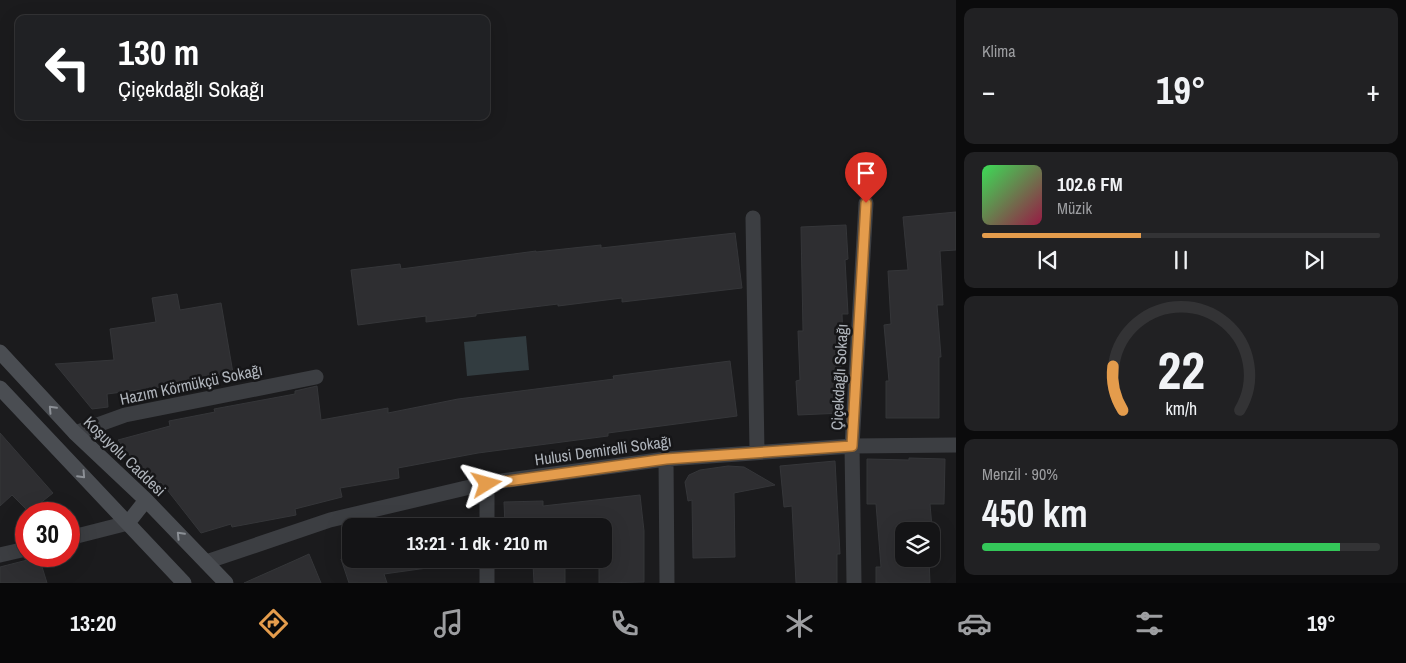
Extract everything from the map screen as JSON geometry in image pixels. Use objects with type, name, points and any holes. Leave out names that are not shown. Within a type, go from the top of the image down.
[{"type":"street","name":"Çiçekdağlı Sokağı","points":[[854,583],[852,446],[866,203]]},
{"type":"street","points":[[754,218],[757,451]]},
{"type":"street","name":"Koşuyolu Caddesi","points":[[0,352],[75,432],[146,500],[226,583]]},
{"type":"street","name":"Hazım Körmükçü Sokağı","points":[[75,432],[125,415],[316,377]]},
{"type":"street","points":[[0,388],[184,583]]},
{"type":"street","name":"Hulusi Demirelli Sokağı","points":[[206,562],[330,520],[487,484],[666,459],[757,451],[852,446],[956,445]]},
{"type":"street","points":[[666,459],[667,583]]},
{"type":"street","points":[[487,484],[487,518]]},
{"type":"street","points":[[80,535],[128,523],[146,500]]},
{"type":"street","points":[[0,555],[15,552]]},
{"type":"street","points":[[487,568],[487,583]]},
{"type":"shaded area","points":[[526,336],[529,370],[467,376],[464,342]]},
{"type":"building","points":[[956,212],[956,250],[940,251],[943,305],[937,305],[941,357],[939,357],[939,418],[886,418],[886,381],[889,381],[884,325],[891,324],[888,271],[908,270],[903,217]]},
{"type":"building","points":[[846,225],[848,259],[845,260],[848,314],[842,314],[844,364],[841,364],[843,413],[798,415],[796,381],[800,380],[798,331],[803,331],[801,227]]},
{"type":"building","points":[[735,233],[742,288],[622,302],[622,298],[558,306],[558,304],[426,322],[426,316],[358,325],[351,270],[400,264],[401,269],[536,251],[601,245],[601,248]]},
{"type":"building","points":[[177,294],[180,310],[221,303],[233,373],[191,380],[192,383],[107,394],[108,407],[92,409],[55,364],[114,360],[110,329],[156,322],[152,298]]},
{"type":"building","points":[[730,361],[737,416],[608,433],[608,436],[478,453],[398,468],[399,478],[340,488],[342,497],[295,509],[296,515],[232,527],[231,524],[201,533],[161,482],[153,485],[118,440],[170,426],[169,421],[215,412],[214,409],[295,394],[295,391],[317,386],[321,420],[388,408],[388,413],[458,399],[614,379],[613,376]]},
{"type":"building","points":[[0,433],[53,493],[42,502],[19,502],[12,495],[0,506]]},
{"type":"building","points":[[909,458],[945,459],[944,504],[930,504],[932,522],[895,522],[895,567],[929,567],[930,583],[876,583],[876,567],[881,567],[876,504],[867,504],[867,459],[909,460]]},
{"type":"building","points":[[835,461],[840,554],[837,554],[837,583],[796,583],[792,506],[784,507],[780,466]]},
{"type":"building","points":[[728,466],[744,467],[775,485],[734,493],[735,557],[693,558],[692,500],[688,501],[685,482],[689,475],[700,470]]},
{"type":"building","points":[[640,495],[644,531],[644,582],[599,583],[599,568],[612,568],[612,518],[505,518],[504,502],[543,501],[543,506]]},
{"type":"building","points":[[309,554],[321,583],[244,583],[298,559]]},
{"type":"building","points":[[15,563],[15,567],[42,567],[47,583],[0,583],[0,567]]},
{"type":"building","points":[[344,568],[427,568],[384,574],[387,583],[349,583]]},
{"type":"building","points":[[533,568],[565,568],[565,583],[534,583]]},
{"type":"route","points":[[487,484],[666,459],[757,451],[852,446],[866,203]]}]
